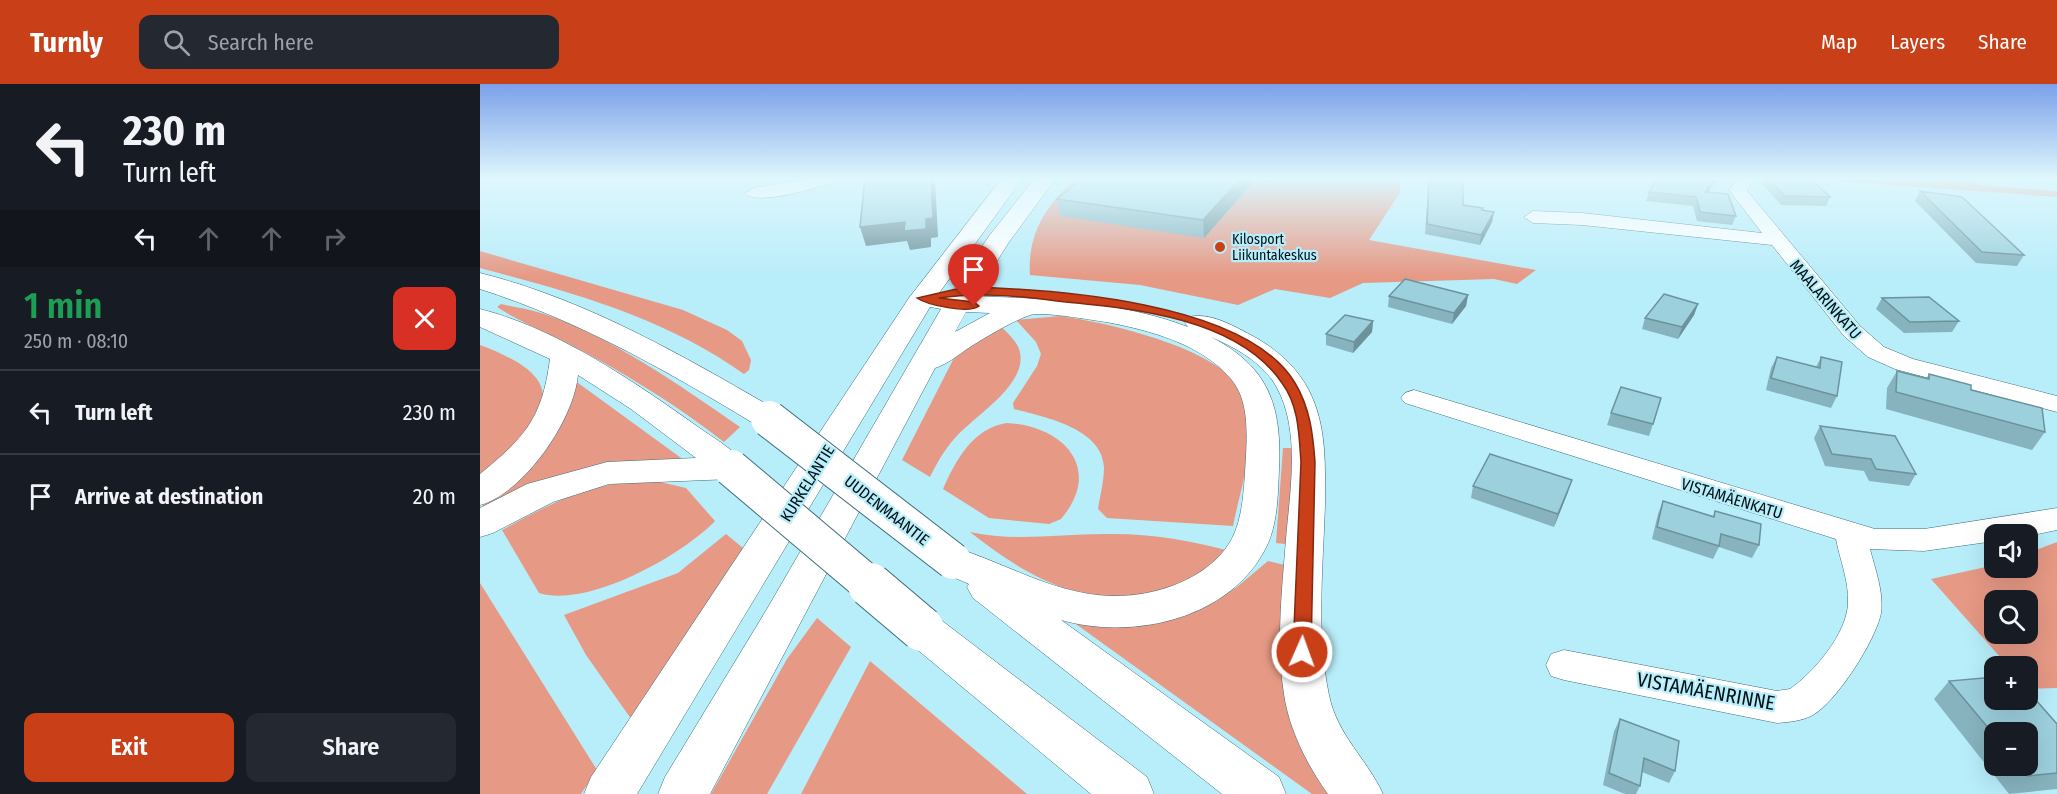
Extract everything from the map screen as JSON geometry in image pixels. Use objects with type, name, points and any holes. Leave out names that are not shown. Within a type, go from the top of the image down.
[{"type":"main road","name":"KURKELANTIE","points":[[683,794],[734,707],[922,365],[948,298],[987,211]]},
{"type":"main road","name":"KURKELANTIE","points":[[609,794],[948,298],[1018,211]]},
{"type":"main road","name":"UUDENMAANTIE","points":[[480,281],[538,298],[611,330],[769,419],[1261,794]]},
{"type":"main road","points":[[948,298],[1075,311],[1147,324],[1197,341],[1229,360],[1253,390],[1261,408],[1265,427],[1256,526],[1245,552],[1213,581],[1190,596],[1166,605],[1134,612],[1100,612],[1068,606],[953,561]]},
{"type":"main road","points":[[948,298],[1083,298],[1127,305],[1198,322],[1251,346],[1271,361],[1289,382],[1300,404],[1306,430],[1308,462],[1302,652],[1306,696],[1321,740],[1358,794]]},
{"type":"main road","points":[[922,365],[996,319],[1034,307]]},
{"type":"main road","points":[[480,317],[565,355],[613,382],[666,418],[731,468],[922,629],[1129,794]]},
{"type":"main road","points":[[480,493],[534,442],[553,414],[559,400],[565,355]]},
{"type":"main road","points":[[480,524],[540,493],[607,473],[731,468]]},
{"type":"street","name":"MAALARINKATU","points":[[1753,211],[1852,332],[1876,352],[1904,364],[2057,404]]},
{"type":"street","points":[[1533,217],[1582,219],[1775,240]]},
{"type":"street","name":"VISTAMÄENKATU","points":[[1414,399],[1875,540],[1924,540],[2057,519]]},
{"type":"street","name":"VISTAMÄENRINNE","points":[[1564,665],[1777,707],[1799,703],[1829,672],[1859,628],[1864,613],[1864,600],[1850,534]]},
{"type":"shaded area","name":"Kilosport Liikuntakeskus","points":[[1047,211],[1388,211],[1369,240],[1536,270],[1517,284],[1494,279],[1363,283],[1330,298],[1275,289],[1238,305],[1140,285],[1030,275],[1032,246]]},
{"type":"shaded area","points":[[480,251],[683,310],[727,330],[742,341],[751,360],[749,370],[744,374],[683,337],[617,309],[480,268]]},
{"type":"shaded area","points":[[501,304],[541,313],[619,348],[740,427],[724,442],[648,389],[588,354],[497,307]]},
{"type":"shaded area","points":[[1060,316],[1106,325],[1165,341],[1217,366],[1236,382],[1246,399],[1250,431],[1247,463],[1233,526],[1107,518],[1098,509],[1104,467],[1101,454],[1093,443],[1070,426],[1014,409],[1013,403],[1037,366],[1041,354],[1036,342],[1016,320]]},
{"type":"shaded area","points":[[999,324],[1018,346],[1020,362],[1017,374],[999,398],[951,443],[930,477],[902,460],[956,354]]},
{"type":"shaded area","points":[[480,345],[514,360],[534,375],[542,391],[541,407],[532,423],[480,481]]},
{"type":"shaded area","points":[[574,380],[688,463],[491,511],[482,505],[526,466]]},
{"type":"shaded area","points":[[1007,423],[1045,432],[1060,441],[1071,453],[1078,467],[1079,483],[1073,500],[1061,519],[1049,524],[989,518],[943,489],[960,457],[975,438],[984,431]]},
{"type":"shaded area","points":[[1283,448],[1300,448],[1294,545],[1276,543]]},
{"type":"shaded area","points":[[660,482],[686,488],[715,521],[700,535],[657,563],[607,586],[559,596],[539,593],[502,530],[556,502],[585,491],[620,483]]},
{"type":"shaded area","points":[[970,532],[1004,537],[1087,534],[1153,536],[1233,552],[1187,582],[1156,592],[1127,597],[1099,596],[1046,581],[995,551]]},
{"type":"shaded area","points":[[726,534],[743,548],[634,723],[586,655],[564,615],[678,573]]},
{"type":"shaded area","points":[[2057,542],[2057,688],[2038,689],[2038,656],[1999,656],[1989,644],[2038,644],[2038,590],[1984,590],[1984,639],[1931,579],[1984,567],[1984,578],[2038,578],[2038,549]]},
{"type":"shaded area","points":[[1268,561],[1293,567],[1328,794],[1312,794],[1073,622],[1209,603],[1237,587]]},
{"type":"shaded area","points":[[480,583],[597,770],[581,794],[480,794]]},
{"type":"shaded area","points":[[817,618],[851,647],[767,794],[711,794],[787,659]]},
{"type":"shaded area","points":[[870,661],[1027,794],[801,794]]},
{"type":"building","points":[[862,211],[933,211],[933,218],[926,219],[926,229],[904,231],[905,222],[860,227]]},
{"type":"building","points":[[1141,211],[1211,211],[1203,220]]},
{"type":"building","points":[[1428,211],[1494,212],[1481,235],[1427,224]]},
{"type":"building","points":[[1734,211],[1736,216],[1700,212]]},
{"type":"building","points":[[1940,211],[1977,211],[2024,255],[1982,252]]},
{"type":"building","points":[[1405,279],[1468,295],[1454,313],[1389,296]]},
{"type":"building","points":[[1664,294],[1698,304],[1682,327],[1645,318]]},
{"type":"building","points":[[1929,297],[1959,321],[1910,322],[1882,298]]},
{"type":"building","points":[[1345,315],[1373,321],[1354,342],[1326,334]]},
{"type":"building","points":[[1777,357],[1820,368],[1821,357],[1842,362],[1837,396],[1771,378]]},
{"type":"building","points":[[1897,371],[1929,379],[1929,374],[1971,385],[1971,390],[2042,408],[2045,432],[1896,392]]},
{"type":"building","points":[[1621,387],[1661,398],[1653,424],[1611,413]]},
{"type":"building","points":[[1820,426],[1895,436],[1916,474],[1876,469],[1871,459],[1832,454]]},
{"type":"building","points":[[1490,454],[1572,480],[1558,514],[1473,486]]},
{"type":"building","points":[[1663,501],[1714,517],[1715,511],[1761,524],[1759,545],[1721,534],[1719,546],[1657,527]]},
{"type":"building","points":[[1984,678],[1984,710],[2038,710],[2038,702],[2057,724],[2057,773],[2038,775],[2038,722],[1984,723],[1949,681]]},
{"type":"building","points":[[1620,719],[1679,741],[1675,771],[1644,758],[1640,786],[1609,773]]},
{"type":"place","name":"Kilosport Liikuntakeskus","points":[[1220,247]]},
{"type":"route","points":[[974,306],[956,306],[922,298],[965,291],[999,291],[1083,298],[1127,305],[1198,322],[1227,333],[1251,346],[1271,361],[1289,382],[1300,404],[1306,430],[1308,462],[1302,652]]}]
